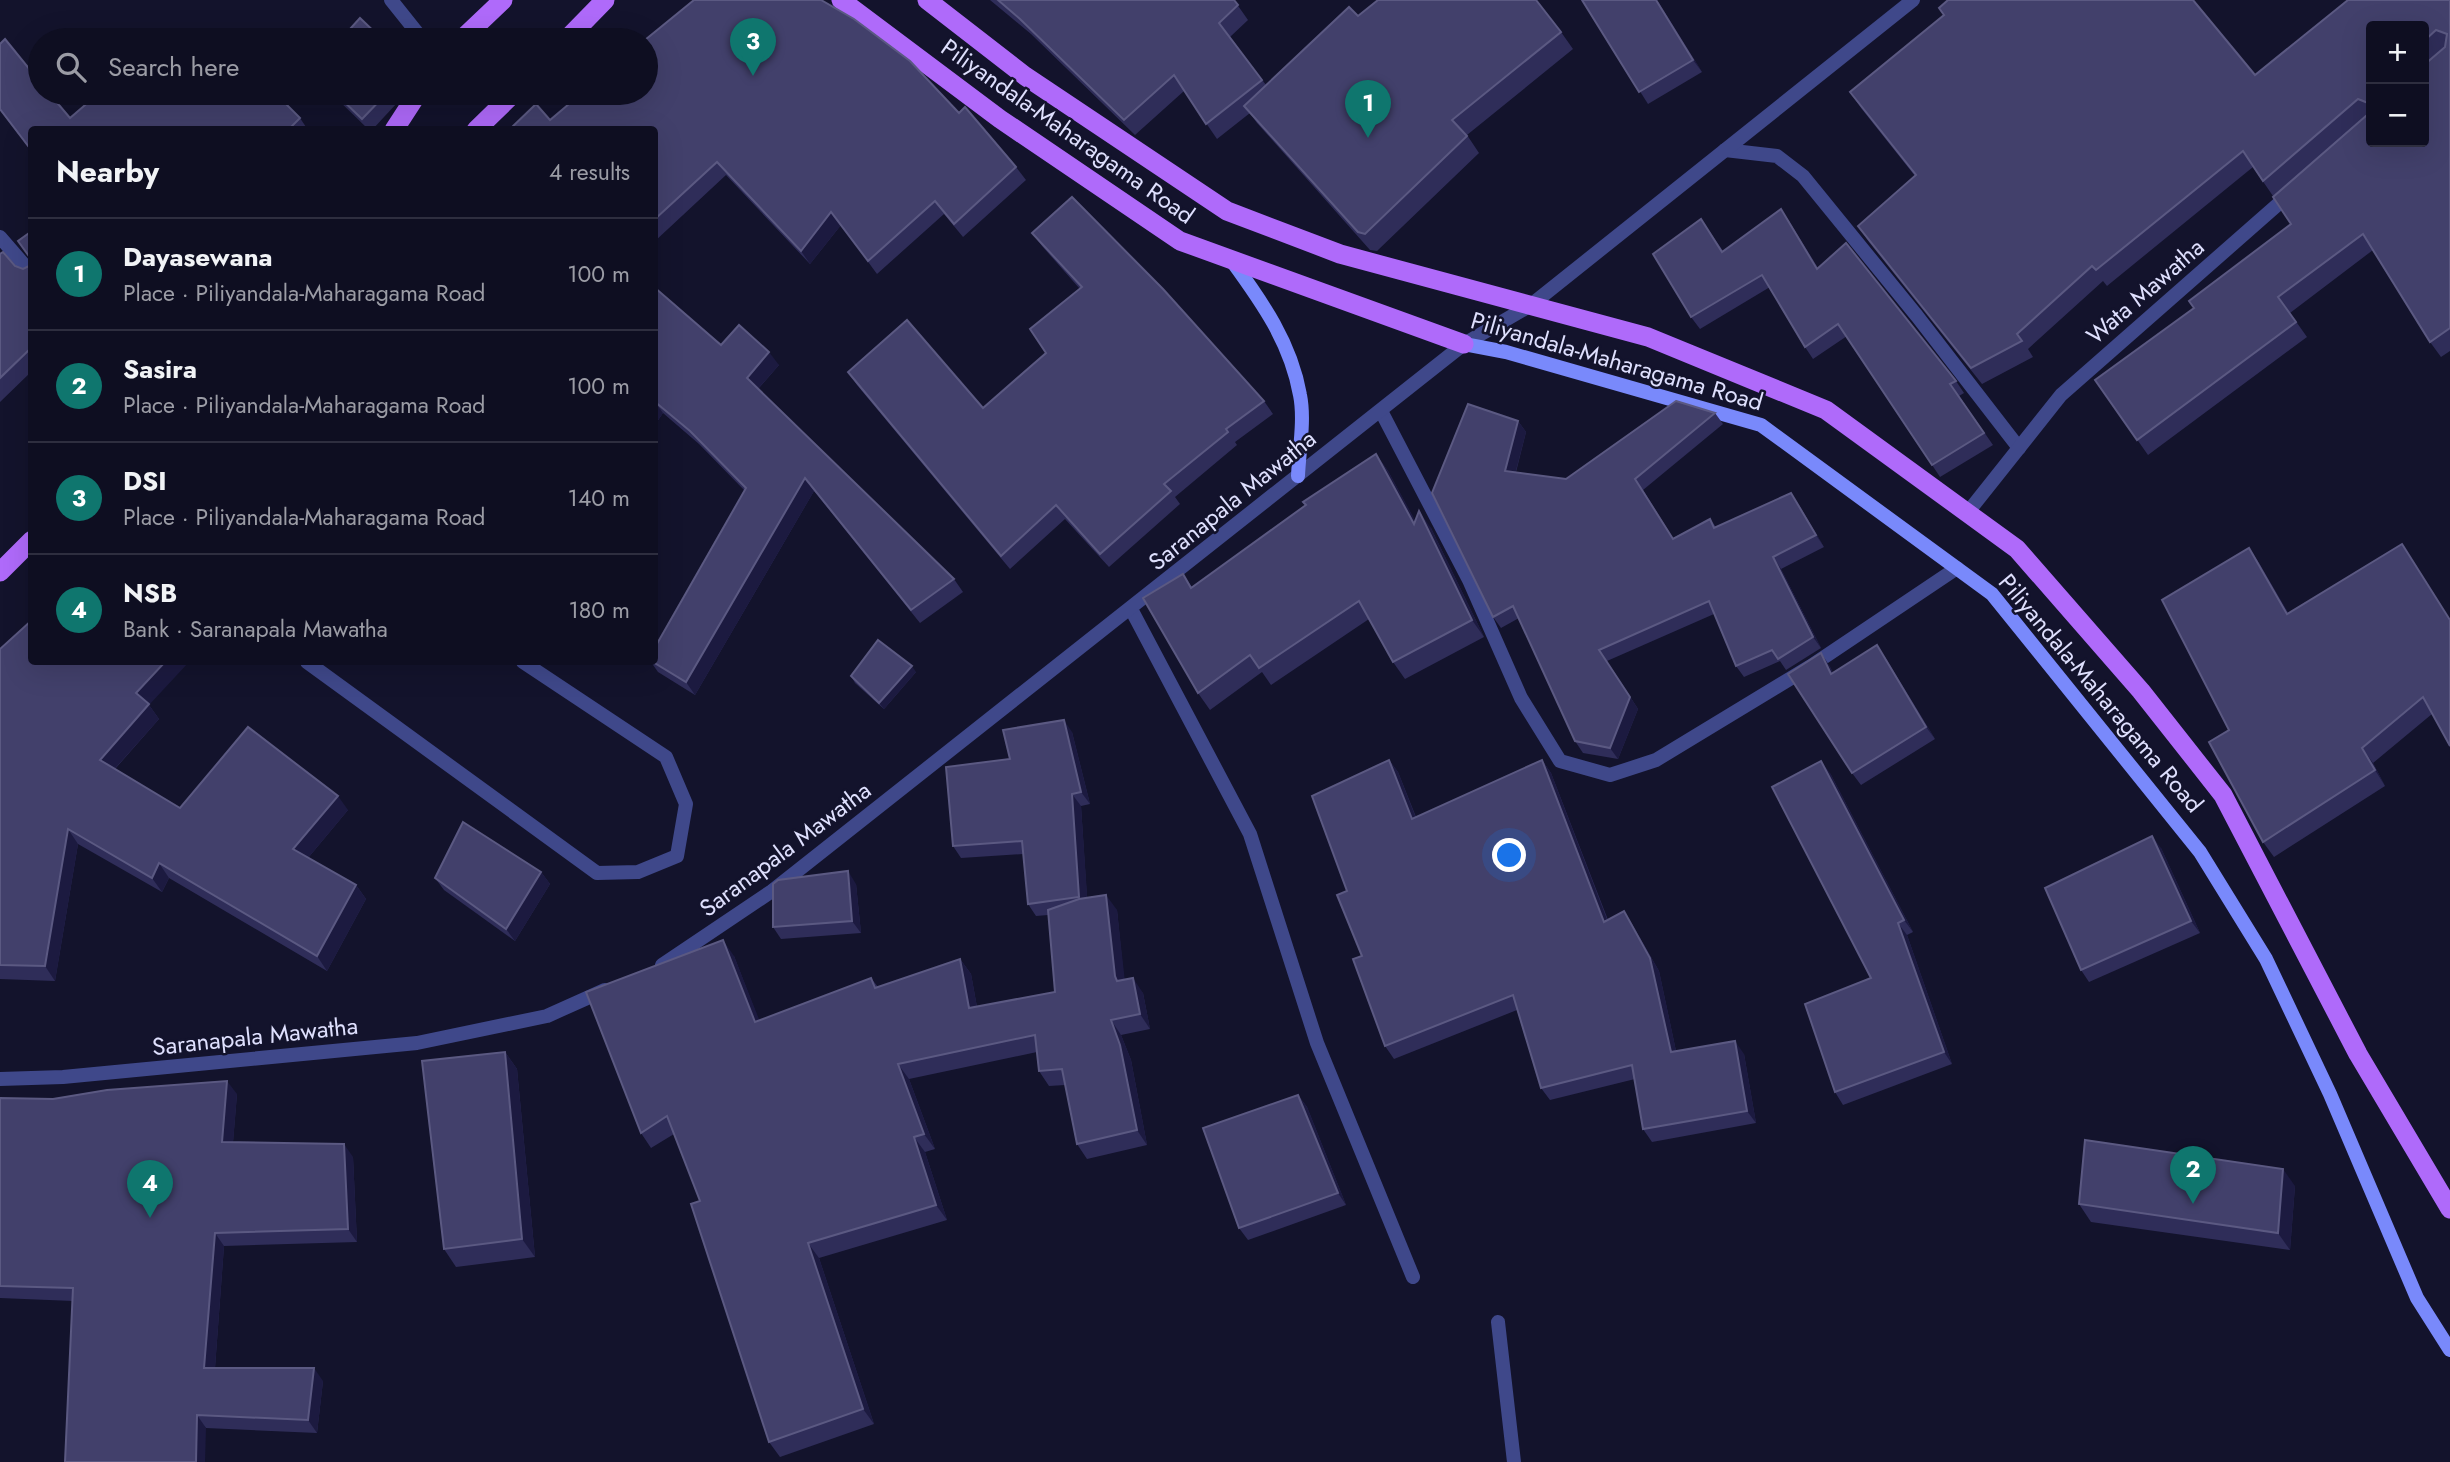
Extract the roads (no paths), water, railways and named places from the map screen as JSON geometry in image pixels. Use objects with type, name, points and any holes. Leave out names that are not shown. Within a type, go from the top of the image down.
[{"type":"main road","points":[[474,28],[503,0]]},
{"type":"main road","points":[[578,28],[605,0]]},
{"type":"main road","name":"Piliyandala-Maharagama Road","points":[[841,0],[1000,119],[1180,241],[1464,344],[1506,352],[1761,425],[1992,594],[2200,852],[2266,959],[2330,1094],[2417,1298],[2450,1350]]},
{"type":"main road","name":"Piliyandala-Maharagama Road","points":[[927,0],[1025,76],[1227,211],[1340,254],[1648,337],[1826,410],[2017,549],[2141,691],[2223,796],[2358,1054],[2450,1209]]},
{"type":"main road","points":[[397,126],[410,105]]},
{"type":"main road","points":[[480,126],[502,105]]},
{"type":"main road","points":[[1232,261],[1263,303],[1287,349],[1301,397],[1298,476]]},
{"type":"main road","points":[[0,572],[28,544]]},
{"type":"street","points":[[391,0],[413,28]]},
{"type":"street","name":"Saranapala Mawatha","points":[[651,970],[675,959],[772,891],[1464,344],[1531,305],[1913,0]]},
{"type":"street","points":[[1725,150],[1777,156],[1803,176],[1917,316],[2018,448]]},
{"type":"street","name":"Wata Mawatha","points":[[1968,512],[2061,395],[2309,178]]},
{"type":"street","points":[[0,237],[28,269]]},
{"type":"street","points":[[1381,411],[1469,580],[1521,698],[1560,761],[1573,765],[1610,775],[1657,760],[1811,666],[1957,568]]},
{"type":"street","points":[[1131,609],[1250,834],[1318,1043],[1413,1277]]},
{"type":"street","points":[[311,665],[597,873],[638,872],[677,856],[686,804],[666,757],[528,665]]},
{"type":"street","name":"Saranapala Mawatha","points":[[0,1079],[63,1077],[417,1043],[547,1016],[617,985]]},
{"type":"street","points":[[1498,1322],[1514,1462]]},
{"type":"place","name":"DSI","points":[[753,76]]},
{"type":"place","name":"Dayasewana","points":[[1368,138]]},
{"type":"place","name":"Sasira","points":[[2193,1204]]},
{"type":"place","name":"NSB","points":[[150,1218]]}]
